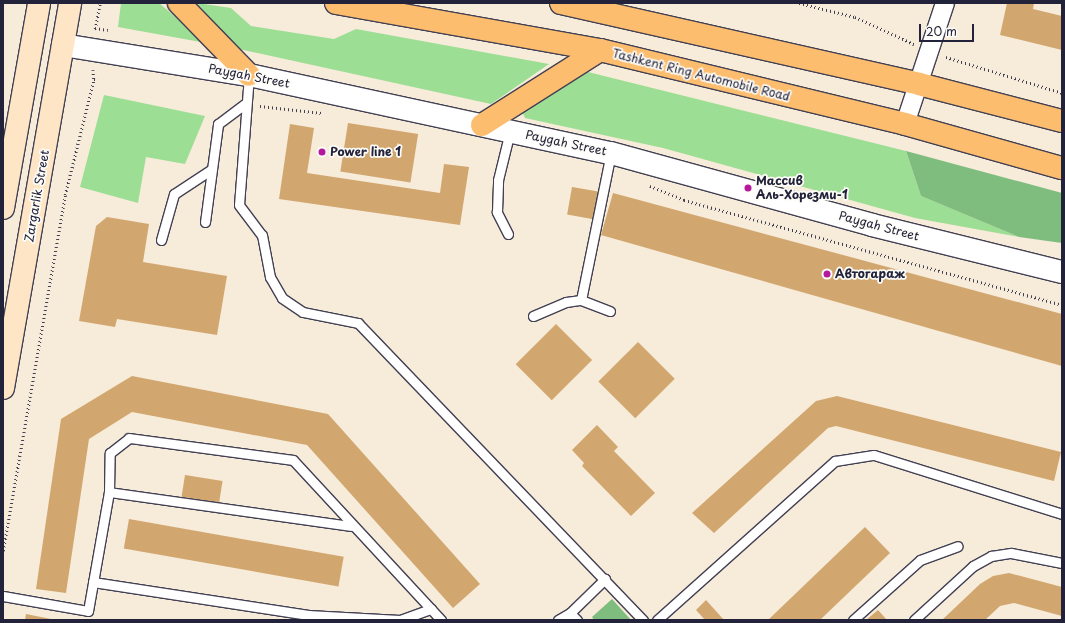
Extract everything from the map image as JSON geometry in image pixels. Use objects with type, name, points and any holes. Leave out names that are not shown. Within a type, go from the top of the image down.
[{"type":"highway","points":[[179,3],[250,75]]},
{"type":"highway","name":"Tashkent Ring Automobile Road","points":[[336,3],[600,50],[905,124],[1062,168]]},
{"type":"highway","points":[[561,3],[919,84],[1062,122]]},
{"type":"highway","points":[[482,125],[600,50]]},
{"type":"main road","points":[[3,208],[39,3]]},
{"type":"main road","name":"Zargarlik Street","points":[[3,388],[70,3]]},
{"type":"street","points":[[905,124],[945,3]]},
{"type":"street","name":"Paygah Street","points":[[63,45],[250,75],[611,153],[872,225],[1062,272]]},
{"type":"lane","points":[[250,75],[245,104],[239,205],[262,235],[270,277],[282,298],[303,312],[358,323],[643,620]]},
{"type":"lane","points":[[205,222],[218,124],[245,104]]},
{"type":"lane","points":[[508,234],[497,212],[498,180],[510,131]]},
{"type":"lane","points":[[581,300],[611,153]]},
{"type":"lane","points":[[161,240],[174,194],[212,170]]},
{"type":"lane","points":[[533,316],[566,302],[581,300],[610,311]]},
{"type":"lane","points":[[3,596],[88,611],[109,492],[110,453],[129,438],[293,460],[351,526],[441,620]]},
{"type":"lane","points":[[657,620],[835,461],[874,455],[1062,514]]},
{"type":"lane","points":[[109,492],[351,526]]},
{"type":"lane","points":[[852,620],[920,560],[958,546]]},
{"type":"lane","points":[[914,620],[973,566],[991,556],[1012,553],[1062,563]]},
{"type":"lane","points":[[558,620],[570,613],[605,579]]},
{"type":"lane","points":[[93,582],[308,618],[400,620],[431,609]]},
{"type":"lane","points":[[570,613],[577,620]]},
{"type":"path","points":[[3,551],[65,195],[94,79],[98,80]]},
{"type":"path","points":[[245,104],[327,114]]},
{"type":"path","points":[[643,183],[684,200],[1062,305]]},
{"type":"green space","points":[[121,3],[159,3],[206,43],[118,27]]},
{"type":"green space","points":[[197,3],[231,8],[251,26],[334,39],[356,29],[549,64],[491,104],[234,48]]},
{"type":"green space","points":[[584,71],[906,151],[921,196],[1019,237],[915,218],[663,148],[525,118],[521,109]]},
{"type":"green space","points":[[104,95],[205,116],[185,164],[146,157],[138,203],[80,187]]},
{"type":"green space","points":[[906,151],[1062,193],[1062,243],[1019,237],[921,196]]},
{"type":"green space","points":[[612,599],[631,620],[594,620],[592,617]]},
{"type":"building","points":[[1007,3],[1034,3],[1033,9],[1062,16],[1062,50],[1000,35]]},
{"type":"building","points":[[348,123],[418,134],[410,183],[340,171]]},
{"type":"building","points":[[290,124],[314,128],[307,173],[440,193],[444,164],[469,167],[460,225],[279,199]]},
{"type":"building","points":[[572,187],[600,192],[595,219],[567,215]]},
{"type":"building","name":"Автогараж","points":[[613,193],[1062,314],[1062,366],[601,235]]},
{"type":"building","points":[[107,217],[149,224],[143,262],[227,276],[217,335],[117,319],[115,327],[79,321],[96,226]]},
{"type":"building","points":[[556,324],[592,360],[552,400],[516,364]]},
{"type":"building","points":[[638,342],[675,379],[635,418],[598,382]]},
{"type":"building","points":[[132,376],[328,414],[480,584],[453,608],[307,445],[132,412],[89,439],[66,593],[36,589],[61,419]]},
{"type":"building","points":[[837,396],[1061,452],[1054,481],[836,426],[828,428],[714,533],[692,513],[816,401]]},
{"type":"building","points":[[597,425],[618,447],[614,451],[655,493],[631,516],[582,466],[584,463],[572,450]]},
{"type":"building","points":[[185,475],[223,481],[219,503],[182,497]]},
{"type":"building","points":[[129,519],[344,557],[338,586],[124,549]]},
{"type":"building","points":[[865,527],[890,553],[820,620],[768,620]]},
{"type":"building","points":[[1009,573],[1062,587],[1062,616],[1014,603],[1000,606],[985,620],[942,620],[980,584],[993,576]]},
{"type":"building","points":[[706,600],[724,620],[705,620],[696,610]]},
{"type":"building","points":[[878,610],[887,620],[866,620]]},
{"type":"building","points":[[26,614],[51,619],[51,620],[25,620]]},
{"type":"place","name":"Power line 1","points":[[322,152]]},
{"type":"place","name":"Массив Аль-Хорезми-1","points":[[748,188]]},
{"type":"place","name":"Автогараж","points":[[827,274]]}]
